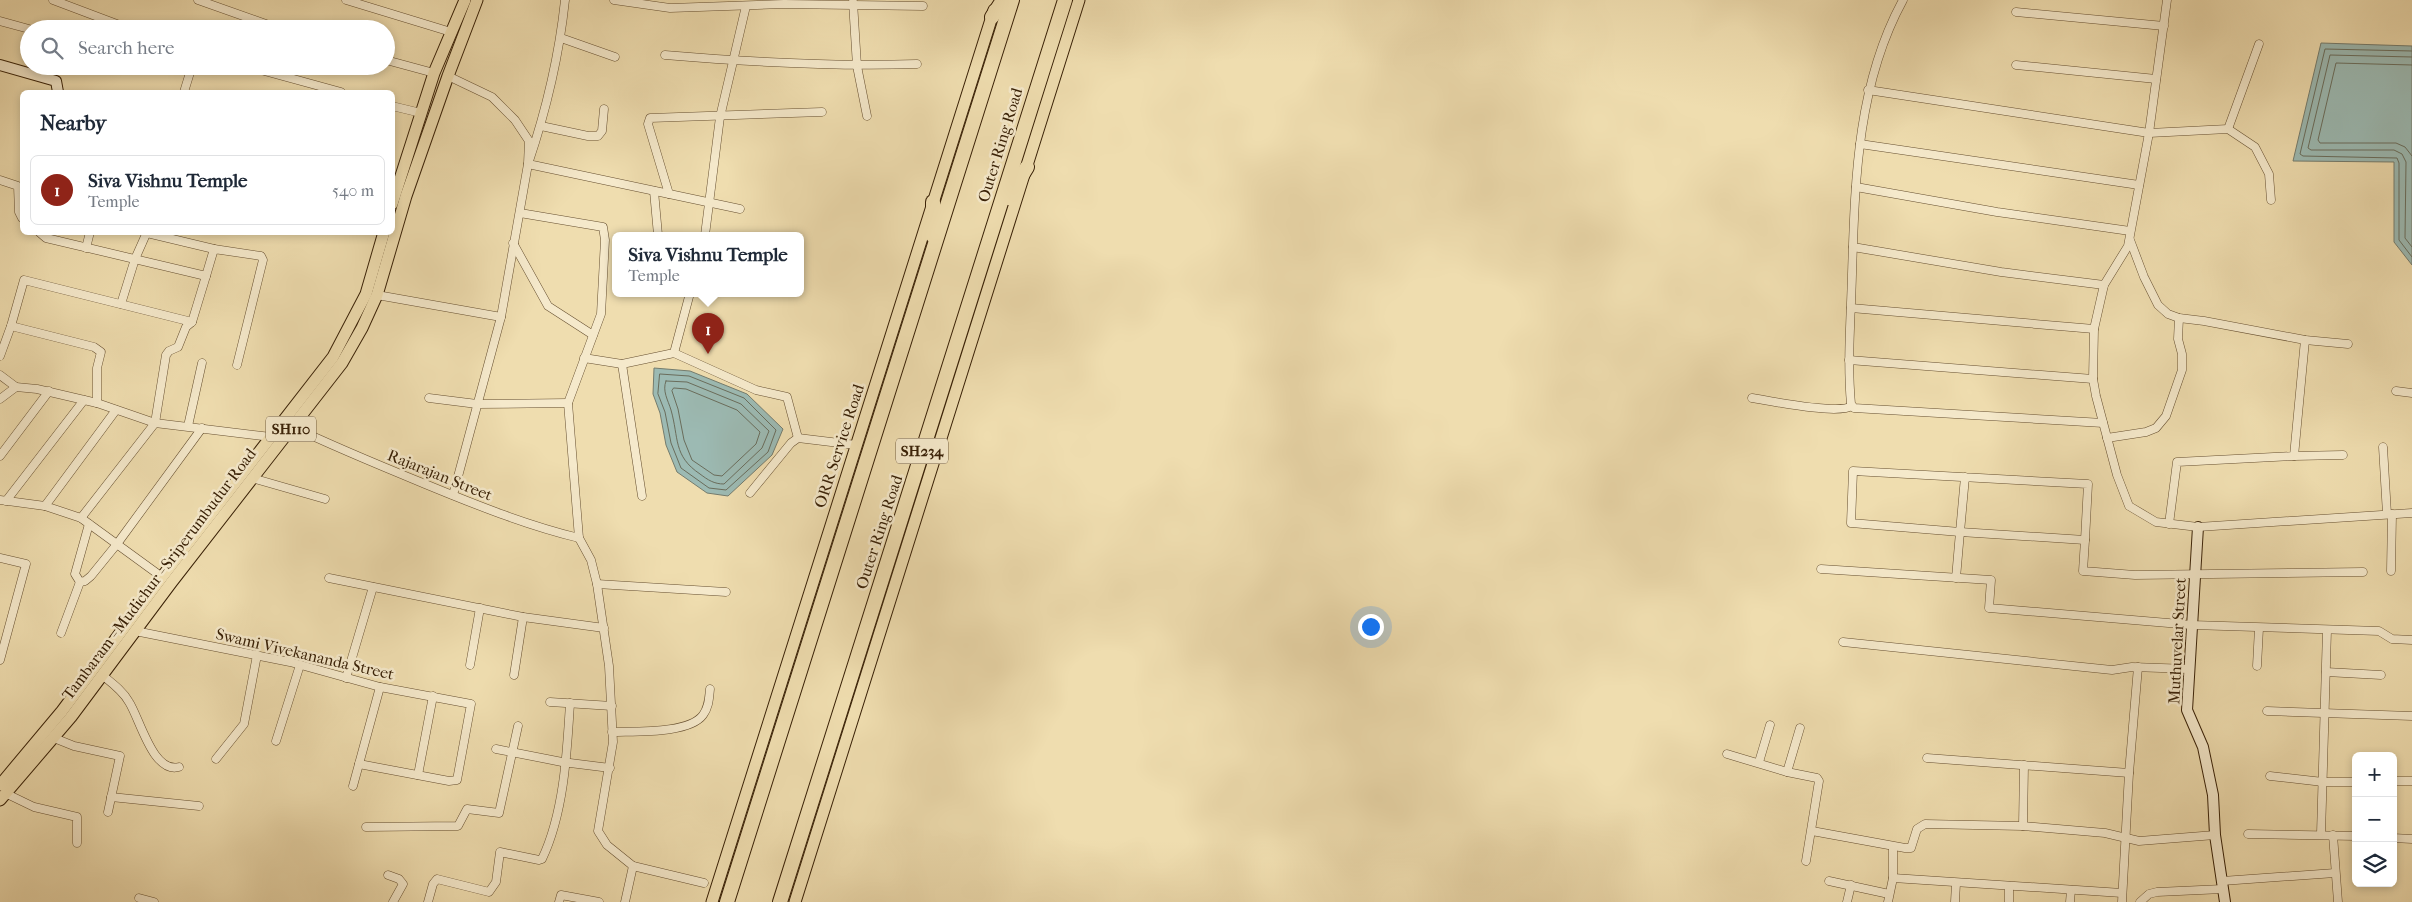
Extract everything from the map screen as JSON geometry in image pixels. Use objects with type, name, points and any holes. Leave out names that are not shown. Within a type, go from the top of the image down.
[{"type":"highway","points":[[992,17],[1003,0]]},
{"type":"highway","name":"Outer Ring Road","points":[[727,902],[1012,0]]},
{"type":"highway","name":"Outer Ring Road","points":[[780,902],[1064,0]]},
{"type":"highway","points":[[996,217],[1027,167]]},
{"type":"highway","points":[[932,252],[933,202]]},
{"type":"main road","points":[[395,193],[434,73],[465,0]]},
{"type":"main road","name":"Tambaram - Mudichur - Sriperumbudur Road","points":[[395,234],[406,196],[448,76],[477,0]]},
{"type":"main road","name":"ORR Service Road","points":[[712,902],[997,0]]},
{"type":"main road","points":[[796,902],[1079,0]]},
{"type":"main road","points":[[434,73],[448,76]]},
{"type":"main road","name":"Tambaram - Mudichur - Sriperumbudur Road","points":[[289,424],[333,357],[352,323],[366,294],[383,235]]},
{"type":"main road","name":"Tambaram - Mudichur - Sriperumbudur Road","points":[[2,793],[162,577],[276,439],[342,363],[362,328],[377,295],[395,235]]},
{"type":"main road","name":"Tambaram - Mudichur - Sriperumbudur Road","points":[[2,793],[54,738],[252,478],[276,439]]},
{"type":"street","points":[[53,0],[106,20]]},
{"type":"street","points":[[198,0],[255,20]]},
{"type":"street","points":[[346,0],[451,32]]},
{"type":"street","points":[[528,164],[541,126],[561,38],[565,0]]},
{"type":"street","points":[[614,0],[670,8],[746,6],[784,2],[853,2],[923,6]]},
{"type":"street","points":[[1852,406],[1850,360],[1851,308],[1856,187],[1860,144],[1868,90],[1890,26],[1903,0]]},
{"type":"street","points":[[2167,0],[2149,133],[2128,246],[2104,285],[2094,330],[2093,379],[2116,475],[2129,506],[2156,522],[2198,527],[2412,513]]},
{"type":"street","points":[[853,2],[857,66],[867,116]]},
{"type":"street","points":[[705,232],[720,117],[746,6]]},
{"type":"street","points":[[2016,12],[2164,26]]},
{"type":"street","points":[[0,21],[20,27]]},
{"type":"street","points":[[561,38],[615,56]]},
{"type":"street","points":[[2228,129],[2259,44]]},
{"type":"street","points":[[665,55],[733,61],[857,66],[917,64]]},
{"type":"street","points":[[395,62],[434,73]]},
{"type":"street","points":[[0,65],[20,71]]},
{"type":"street","points":[[2016,65],[2156,79]]},
{"type":"street","points":[[35,75],[56,81],[58,90]]},
{"type":"street","points":[[186,90],[190,75]]},
{"type":"street","points":[[279,75],[334,90]]},
{"type":"street","points":[[448,76],[492,97],[515,120],[528,141],[528,164],[501,317],[453,496]]},
{"type":"street","points":[[1868,90],[2149,133],[2228,129],[2256,147],[2270,174],[2271,200]]},
{"type":"street","points":[[395,107],[421,113]]},
{"type":"street","points":[[541,126],[588,136],[598,136],[602,131],[604,108]]},
{"type":"street","points":[[669,194],[648,124],[650,118],[822,112]]},
{"type":"street","points":[[1860,144],[2139,185]]},
{"type":"street","points":[[528,164],[740,209]]},
{"type":"street","points":[[0,180],[18,186],[20,214]]},
{"type":"street","points":[[1856,187],[2130,234]]},
{"type":"street","points":[[654,191],[658,232]]},
{"type":"street","points":[[520,213],[603,227],[606,240],[601,314],[568,403],[579,538],[591,560],[597,584],[604,628],[612,706],[610,768],[598,831],[607,845],[633,866],[704,883]]},
{"type":"street","points":[[2130,234],[2144,277],[2158,305],[2168,314],[2179,318],[2305,340],[2348,344]]},
{"type":"street","points":[[47,235],[86,248],[206,276]]},
{"type":"street","points":[[86,248],[89,235]]},
{"type":"street","points":[[121,304],[135,259],[146,235]]},
{"type":"street","points":[[155,235],[214,249],[257,254],[263,260],[237,365]]},
{"type":"street","points":[[513,243],[548,306],[593,336]]},
{"type":"street","points":[[1853,247],[2001,272],[2104,285]]},
{"type":"street","points":[[81,518],[155,424],[166,355],[169,351],[178,347],[186,328],[192,322],[214,249]]},
{"type":"street","points":[[0,356],[12,326],[24,280],[192,322]]},
{"type":"street","points":[[377,295],[501,317]]},
{"type":"street","points":[[674,352],[689,297]]},
{"type":"street","points":[[1851,308],[2094,330]]},
{"type":"street","points":[[2107,438],[2146,432],[2156,428],[2166,416],[2182,370],[2182,354],[2178,339],[2179,318]]},
{"type":"street","points":[[12,326],[94,347],[101,352],[96,368],[97,403]]},
{"type":"street","points":[[2294,456],[2305,340]]},
{"type":"street","points":[[584,358],[622,364],[674,352],[756,390],[787,396],[798,438]]},
{"type":"street","points":[[1850,360],[2093,379]]},
{"type":"street","points":[[188,426],[202,362]]},
{"type":"street","points":[[622,364],[642,496]]},
{"type":"street","points":[[0,375],[16,387],[49,391],[97,403],[155,424],[188,426],[276,439]]},
{"type":"street","points":[[0,399],[16,387]]},
{"type":"street","points":[[0,456],[49,391]]},
{"type":"street","points":[[2396,391],[2412,393]]},
{"type":"street","points":[[429,398],[478,404],[568,403]]},
{"type":"street","points":[[1752,398],[1827,409],[1848,409],[1852,406]]},
{"type":"street","points":[[3,500],[84,400]]},
{"type":"street","points":[[1852,406],[1854,408],[2103,423]]},
{"type":"street","points":[[45,506],[116,410]]},
{"type":"street","name":"Rajarajan Street","points":[[289,424],[343,451],[453,496],[533,526],[579,538]]},
{"type":"street","points":[[80,582],[85,582],[91,576],[117,544],[202,428]]},
{"type":"street","points":[[750,493],[798,438],[856,445]]},
{"type":"street","points":[[2383,447],[2390,514],[2391,571]]},
{"type":"street","points":[[2169,524],[2177,462],[2343,455]]},
{"type":"street","points":[[2085,540],[1852,523],[1853,471],[2088,484],[2085,540],[2083,571],[2134,575],[2363,572]]},
{"type":"street","points":[[1956,578],[1965,477]]},
{"type":"street","points":[[252,478],[325,499]]},
{"type":"street","points":[[3,500],[45,506],[81,518],[162,577]]},
{"type":"street","points":[[61,633],[80,582],[76,574],[89,524]]},
{"type":"street","name":"Muthuvelar Street","points":[[2198,527],[2187,710],[2203,747],[2213,795],[2215,835],[2225,902]]},
{"type":"street","points":[[0,558],[26,564],[3,636],[0,660]]},
{"type":"street","points":[[1821,570],[1991,580],[1989,608],[2192,626],[2379,631],[2392,639],[2412,640]]},
{"type":"street","points":[[329,578],[523,617],[604,628]]},
{"type":"street","points":[[597,584],[726,592]]},
{"type":"street","points":[[346,678],[373,587]]},
{"type":"street","points":[[470,665],[480,608]]},
{"type":"street","points":[[514,675],[523,617]]},
{"type":"street","points":[[2257,666],[2259,628]]},
{"type":"street","points":[[2321,834],[2326,713],[2326,630]]},
{"type":"street","name":"Swami Vivekananda Street","points":[[134,631],[257,655],[380,687],[469,702],[472,708],[457,780],[418,775]]},
{"type":"street","points":[[1843,642],[2112,670],[2138,667],[2190,669]]},
{"type":"street","points":[[216,759],[244,724],[257,655]]},
{"type":"street","points":[[276,741],[300,665]]},
{"type":"street","points":[[1893,878],[2071,890],[2122,898],[2129,773],[2138,667]]},
{"type":"street","points":[[2326,672],[2381,675]]},
{"type":"street","points":[[102,675],[127,698],[157,760],[171,768],[179,767]]},
{"type":"street","points":[[353,786],[380,687]]},
{"type":"street","points":[[612,732],[661,730],[692,723],[705,713],[708,706],[710,689]]},
{"type":"street","points":[[359,764],[418,775],[433,696]]},
{"type":"street","points":[[550,702],[612,706]]},
{"type":"street","points":[[428,902],[433,884],[437,879],[489,892],[496,882],[500,852],[542,859],[554,821],[566,763],[570,703]]},
{"type":"street","points":[[2268,711],[2412,716]]},
{"type":"street","points":[[1758,762],[1770,725]]},
{"type":"street","points":[[366,828],[458,826],[467,809],[499,814],[518,726]]},
{"type":"street","points":[[1787,772],[1800,728]]},
{"type":"street","points":[[54,738],[74,746],[120,756],[108,812]]},
{"type":"street","points":[[496,750],[566,763],[610,768]]},
{"type":"street","points":[[1727,754],[1787,772],[1817,778],[1819,781],[1806,861]]},
{"type":"street","points":[[1927,758],[2129,773]]},
{"type":"street","points":[[2023,826],[2024,765]]},
{"type":"street","points":[[2270,776],[2323,782],[2352,782]]},
{"type":"street","points":[[2397,781],[2412,781]]},
{"type":"street","points":[[2,793],[48,811],[78,817],[77,843]]},
{"type":"street","points":[[111,797],[199,806]]},
{"type":"street","points":[[1812,831],[1893,848],[1911,848],[1917,829],[1925,824],[2023,826],[2105,833],[2139,841],[2215,835]]},
{"type":"street","points":[[2248,834],[2352,836]]},
{"type":"street","points":[[2333,835],[2338,902]]},
{"type":"street","points":[[2397,838],[2412,839]]},
{"type":"street","points":[[1829,881],[1851,885],[1889,898],[1893,878],[1893,848]]},
{"type":"street","points":[[625,902],[633,866]]},
{"type":"street","points":[[2140,902],[2149,894],[2157,892],[2335,874]]},
{"type":"street","points":[[388,875],[399,879],[403,884],[393,902]]},
{"type":"street","points":[[1955,902],[1956,882]]},
{"type":"street","points":[[1847,902],[1851,885]]},
{"type":"street","points":[[2009,886],[2009,902]]},
{"type":"street","points":[[2070,902],[2071,890]]},
{"type":"street","points":[[560,902],[560,895],[599,902]]},
{"type":"street","points":[[139,898],[154,902]]},
{"type":"water","points":[[2321,43],[2412,46],[2412,265],[2394,242],[2394,162],[2293,161]]},
{"type":"water","points":[[654,368],[690,371],[747,394],[783,429],[772,455],[728,496],[707,493],[677,472],[666,445],[660,413],[653,394]]},
{"type":"place","name":"Siva Vishnu Temple","points":[[708,354]]}]
